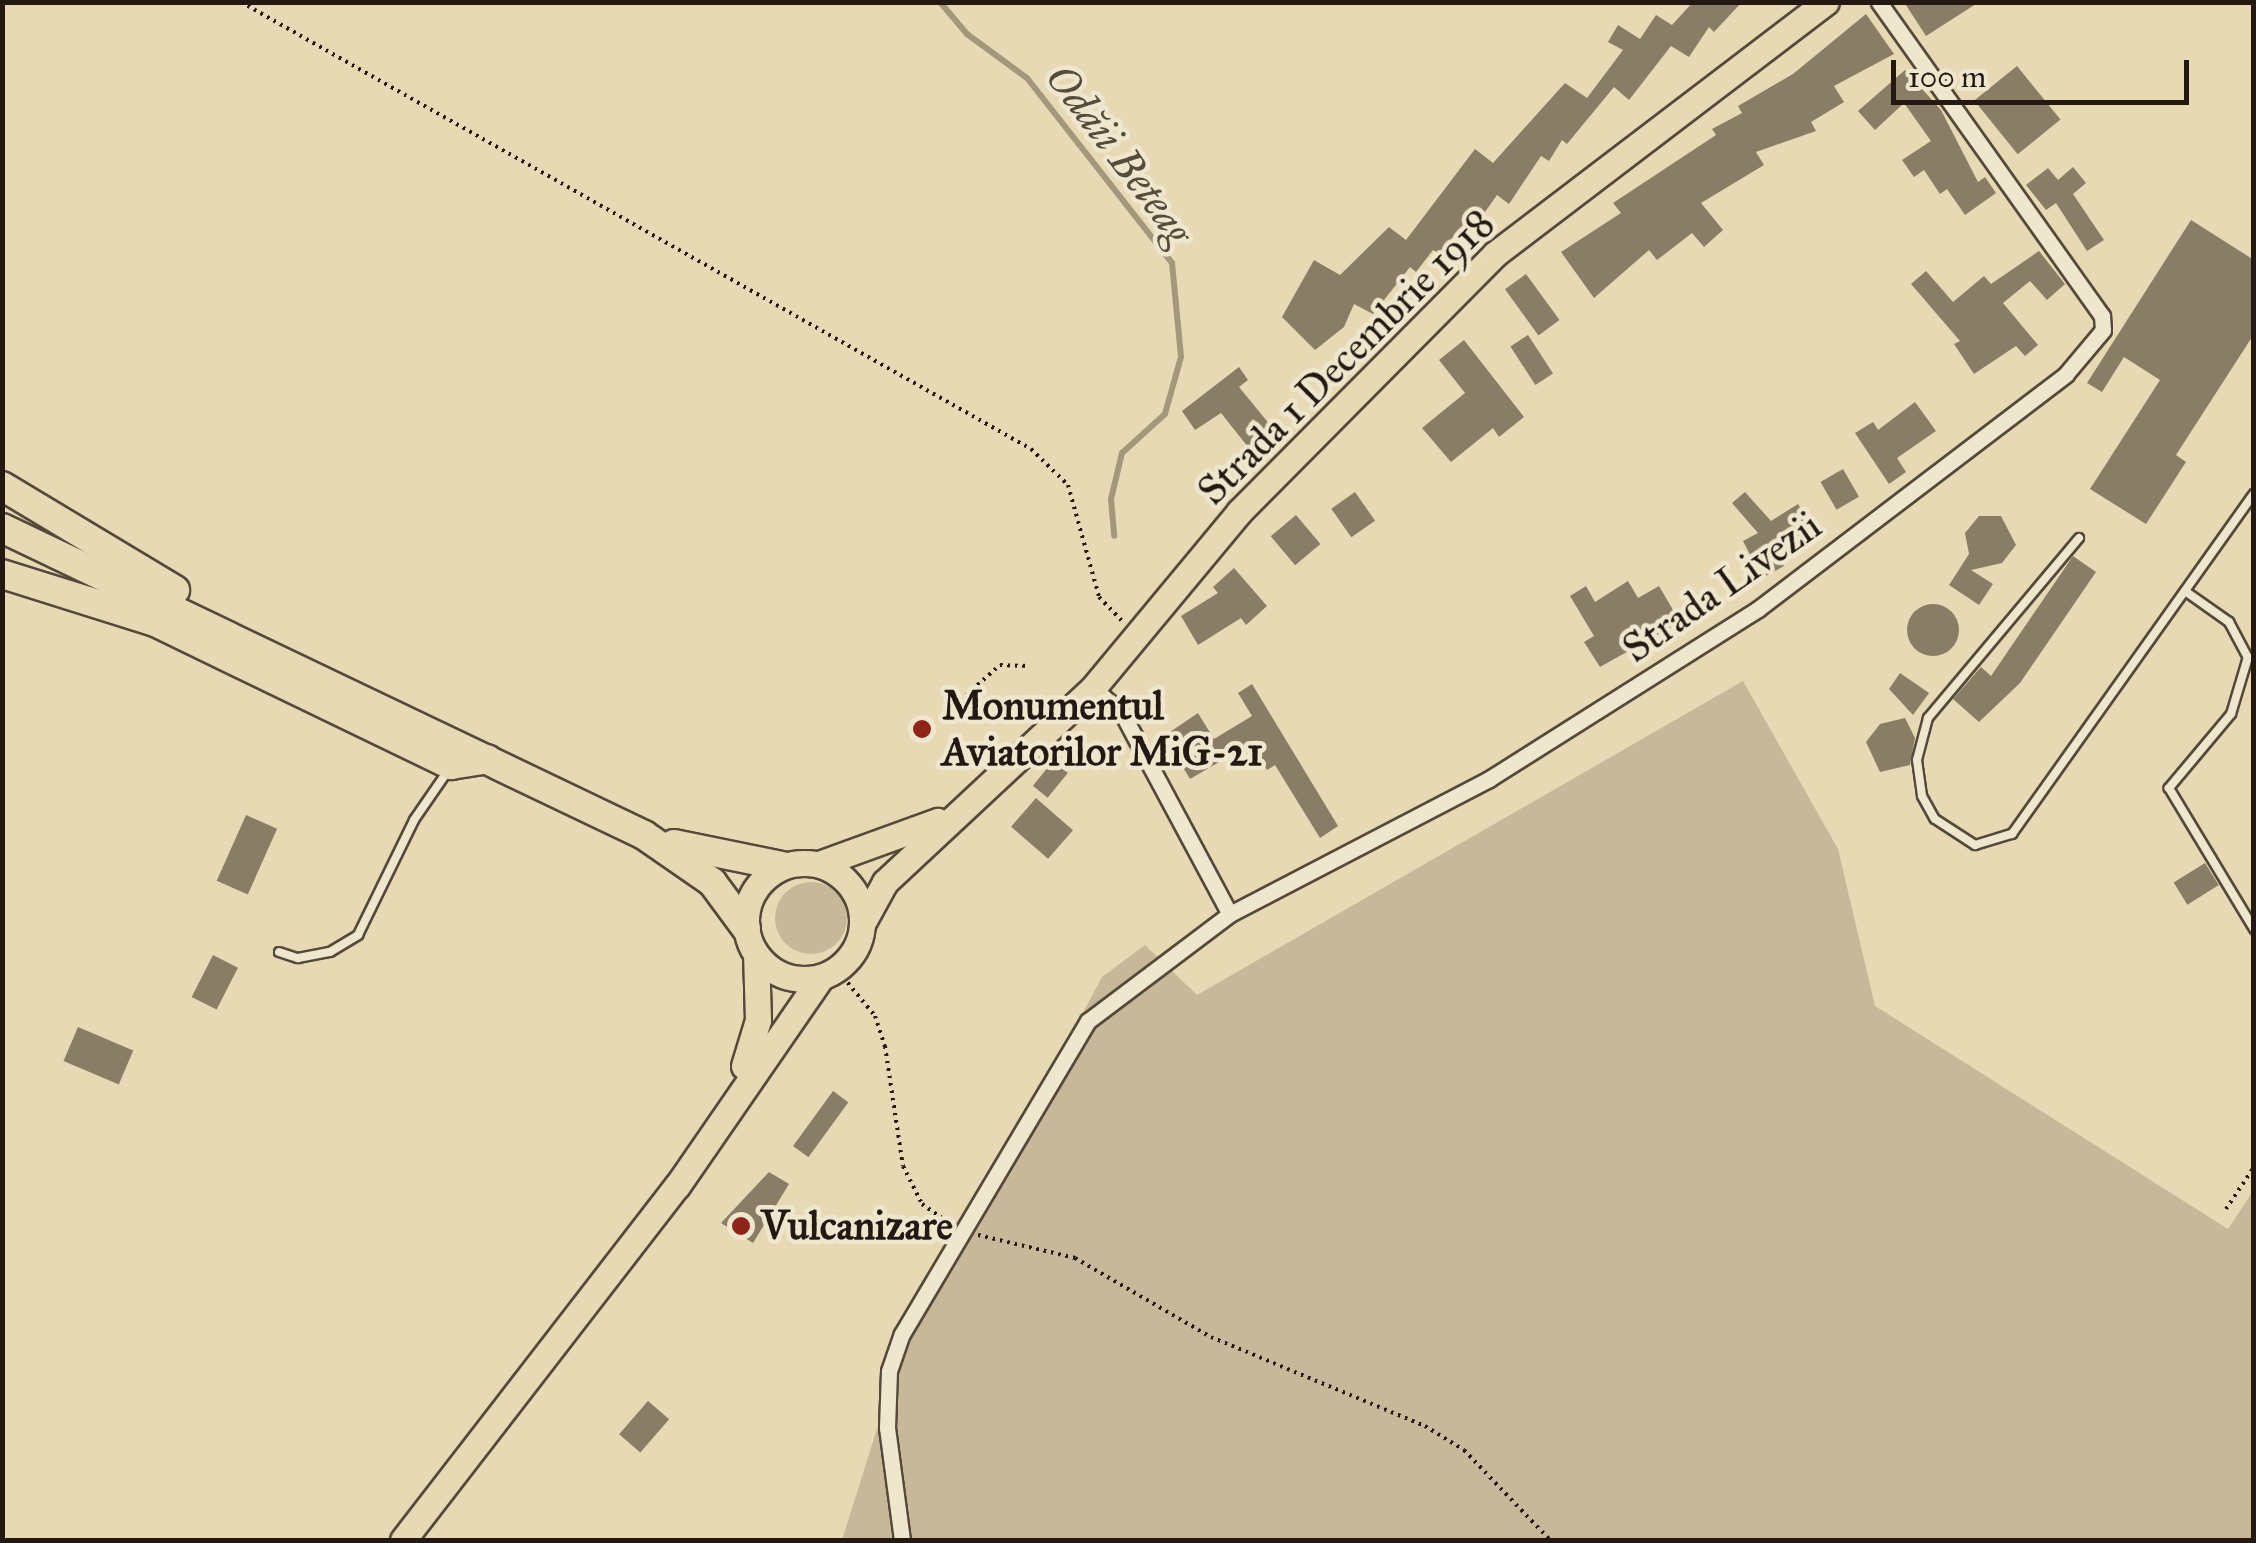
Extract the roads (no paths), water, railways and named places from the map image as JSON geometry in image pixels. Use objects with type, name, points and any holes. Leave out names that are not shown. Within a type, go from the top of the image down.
[{"type":"highway","points":[[2,486],[101,551],[488,760]]},
{"type":"highway","points":[[2,528],[644,834],[732,862],[782,866]]},
{"type":"highway","points":[[2,574],[156,622],[451,766],[488,760]]},
{"type":"highway","points":[[644,834],[712,882],[751,941]]},
{"type":"main road","name":"Strada 1 Decembrie 1918","points":[[862,924],[885,882],[1092,688],[1312,434],[1495,254],[1826,2]]},
{"type":"main road","name":"Strada 1 Decembrie 1918","points":[[819,864],[960,810]]},
{"type":"main road","points":[[403,1540],[677,1186],[734,1094],[829,973],[862,924],[851,886],[819,864],[782,866],[754,891],[751,941],[758,1020],[734,1094]]},
{"type":"main road","points":[[751,941],[785,976],[829,973]]},
{"type":"street","name":"Strada Livezii","points":[[1230,914],[1489,779],[1758,609],[2066,374],[2094,344],[2102,316],[1879,2]]},
{"type":"street","points":[[902,1540],[889,1371],[962,1232],[1088,1020],[1230,914],[1122,713],[1092,688]]},
{"type":"lane","points":[[2079,538],[1928,718],[1917,760],[1922,796],[1935,819],[1975,845],[2012,834],[2254,494]]},
{"type":"lane","points":[[2185,590],[2229,622],[2248,656],[2231,714],[2169,788],[2254,929]]},
{"type":"lane","points":[[279,952],[298,958],[330,952],[358,935],[414,820],[451,766]]},
{"type":"waterway","name":"Odăii Beteag","points":[[940,2],[967,34],[1027,78],[1172,263],[1181,357],[1165,414],[1122,453],[1111,499],[1114,536]]},
{"type":"place","name":"Monumentul Aviatorilor MiG-21","points":[[922,729]]},
{"type":"place","name":"Vulcanizare","points":[[741,1226]]}]
